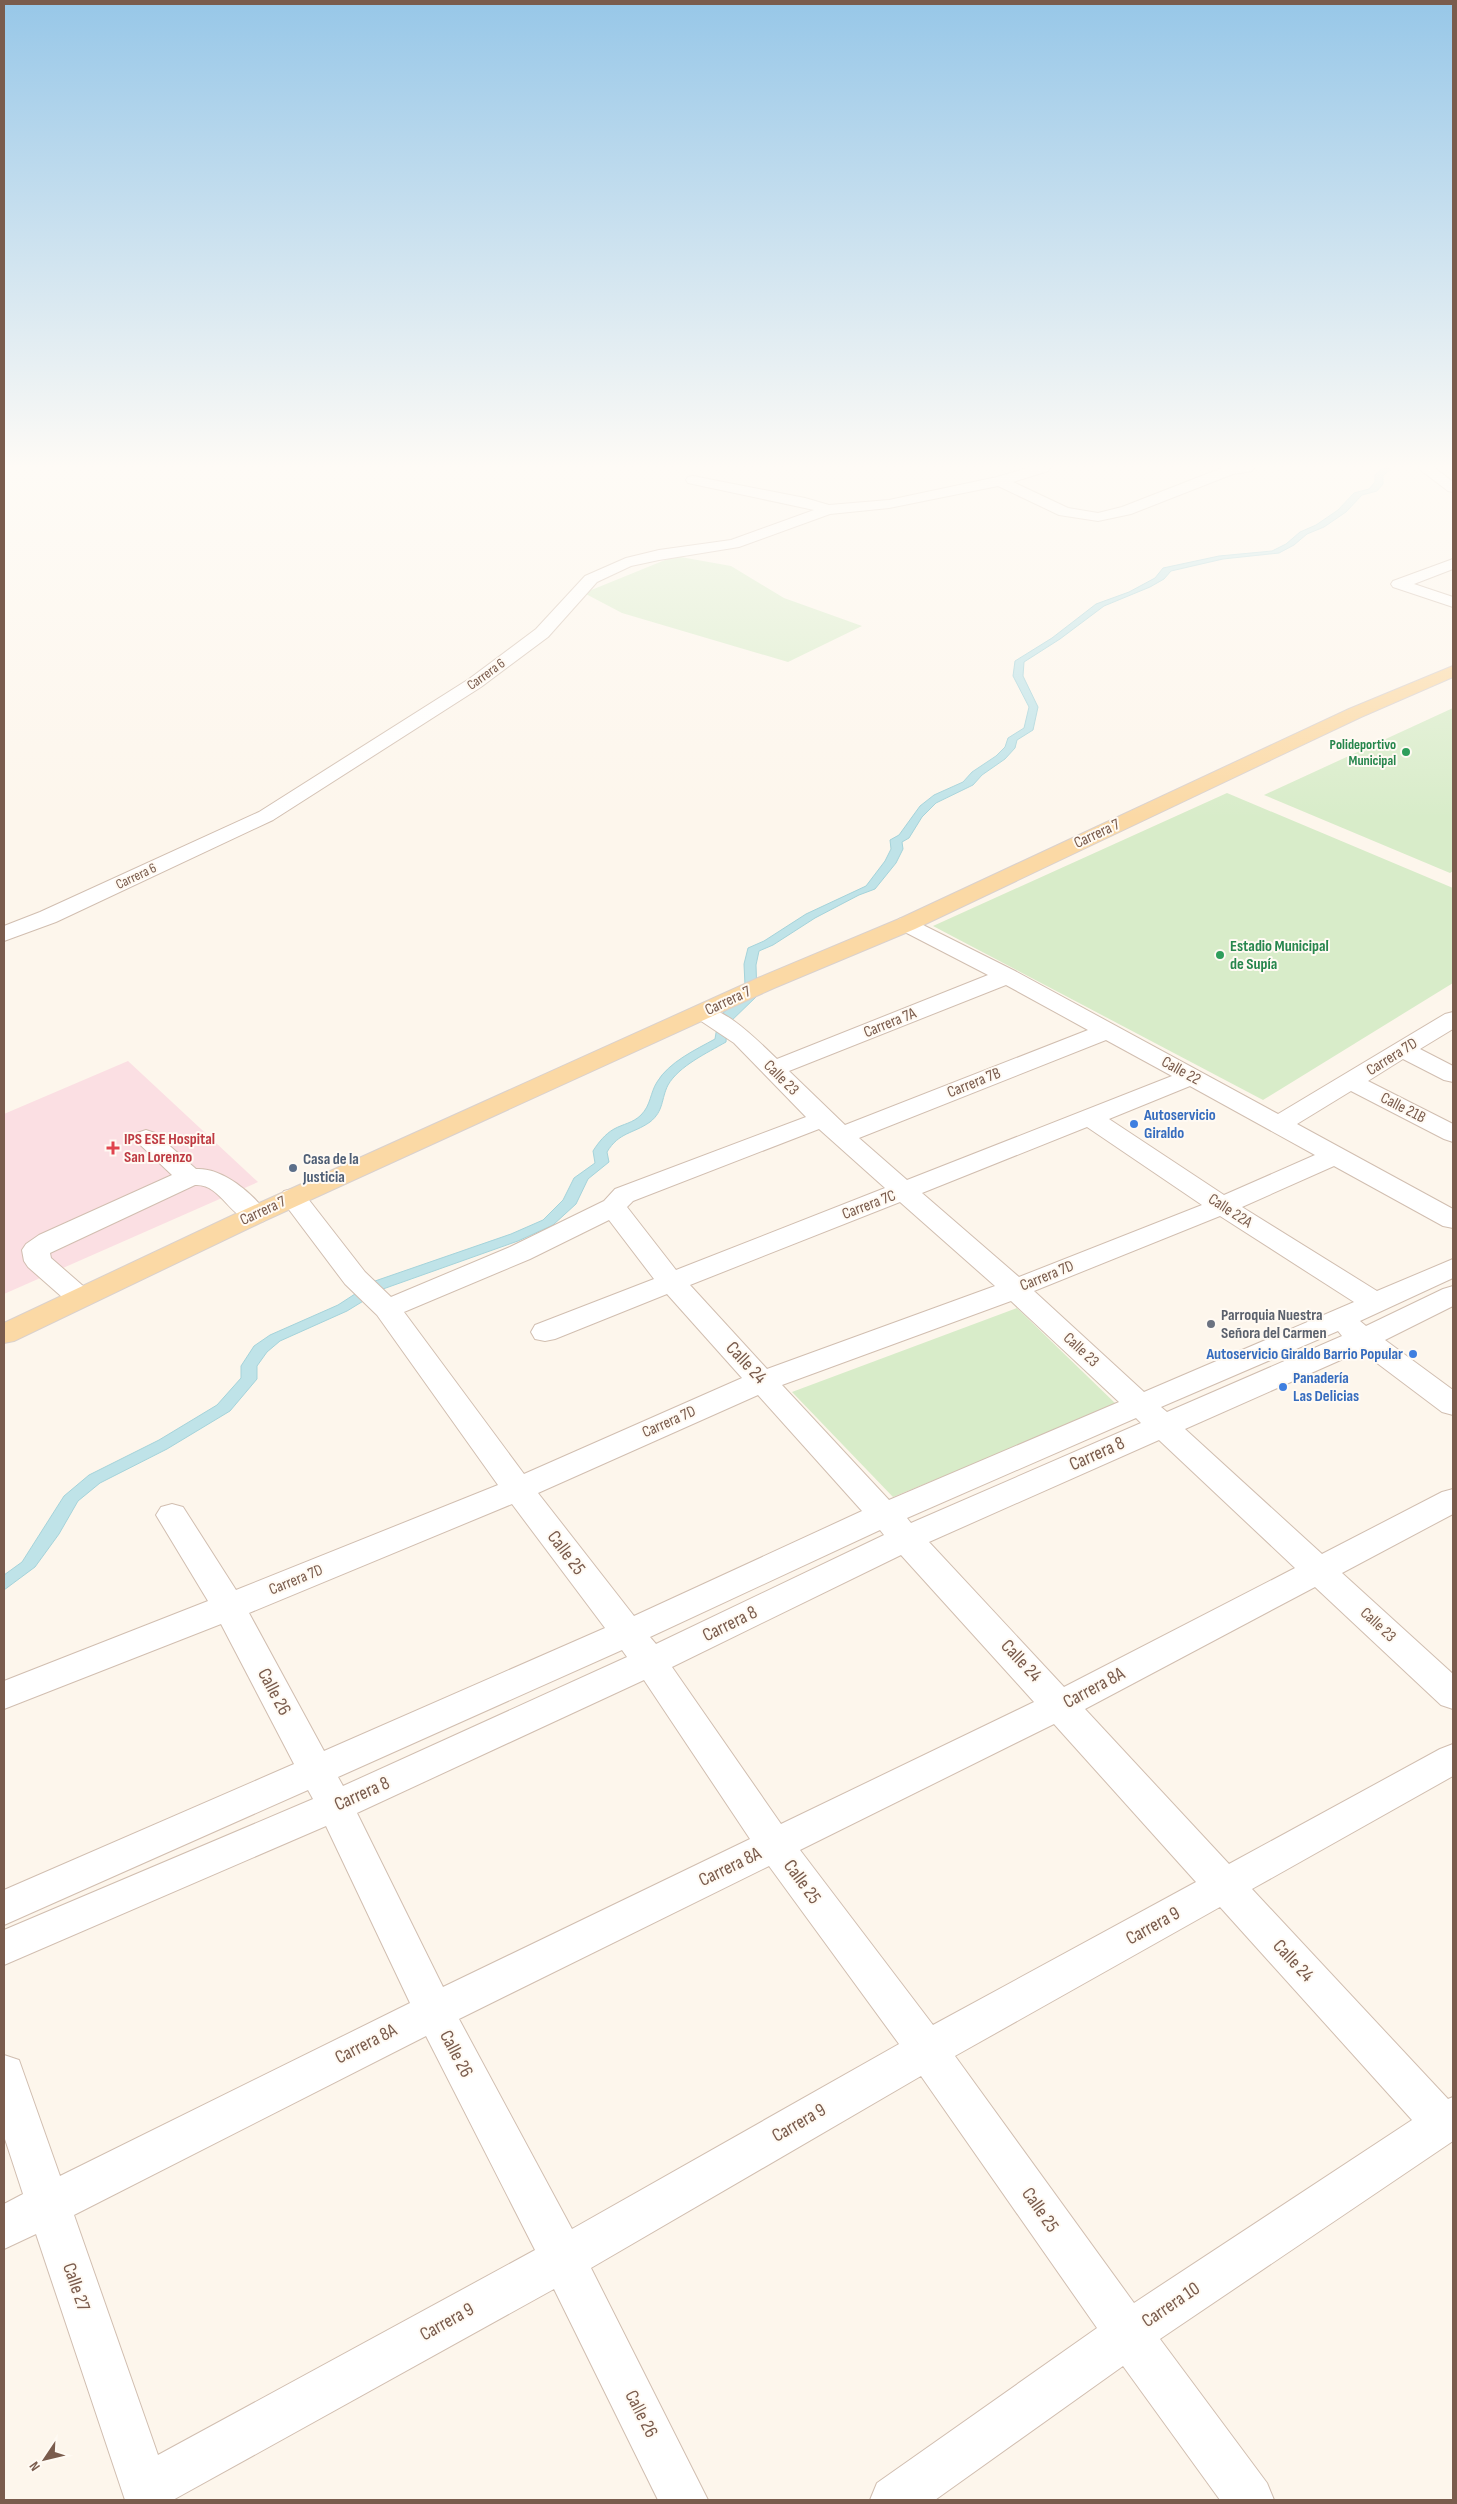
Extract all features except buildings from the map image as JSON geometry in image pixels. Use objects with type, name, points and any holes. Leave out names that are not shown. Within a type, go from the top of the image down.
[{"type":"main road","name":"Carrera 7","points":[[4,1334],[255,1214],[717,1010],[766,983],[907,924],[1355,713],[1453,671]]},
{"type":"street","name":"Carrera 6","points":[[4,934],[48,917],[266,816],[475,683],[542,633],[586,585]]},
{"type":"street","points":[[1402,585],[1453,602]]},
{"type":"street","name":"Calle 22","points":[[907,924],[1107,1030],[1453,1220]]},
{"type":"street","name":"Carrera 7A","points":[[773,1069],[1007,976]]},
{"type":"street","name":"Calle 23","points":[[717,1010],[742,1038],[832,1128],[905,1191],[1151,1414],[1453,1695]]},
{"type":"street","name":"Carrera 7D","points":[[1278,1125],[1352,1082],[1453,1019]]},
{"type":"street","name":"Carrera 7B","points":[[374,1296],[520,1252],[618,1201],[832,1128],[1107,1030]]},
{"type":"street","points":[[1403,1050],[1453,1075]]},
{"type":"street","name":"Carrera 7C","points":[[545,1332],[1192,1077]]},
{"type":"street","name":"Calle 21B","points":[[1352,1082],[1453,1134]]},
{"type":"street","name":"Calle 22A","points":[[1089,1117],[1222,1206],[1374,1302]]},
{"type":"street","points":[[146,1138],[190,1177]]},
{"type":"street","name":"Carrera 7D","points":[[4,1695],[229,1607],[518,1489],[763,1381],[1014,1289],[1222,1206],[1337,1156]]},
{"type":"street","points":[[80,1298],[38,1261],[36,1250],[49,1241],[190,1177],[205,1176],[217,1180],[255,1214]]},
{"type":"street","name":"Calle 25","points":[[293,1197],[374,1296],[639,1648],[775,1845],[927,2050],[1128,2334],[1250,2500]]},
{"type":"street","name":"Calle 24","points":[[618,1201],[672,1282],[1225,1886],[1448,2120]]},
{"type":"street","name":"Carrera 8","points":[[1351,1329],[1374,1302],[1453,1268]]},
{"type":"street","name":"Carrera 8","points":[[4,1948],[326,1789],[639,1648],[897,1526],[1151,1414],[1351,1329],[1453,1295]]},
{"type":"street","points":[[1351,1329],[1453,1405]]},
{"type":"street","name":"Carrera 8A","points":[[4,2226],[434,2011],[1061,1705],[1453,1500]]},
{"type":"street","name":"Calle 26","points":[[172,1515],[229,1607],[326,1789],[434,2011],[563,2259],[684,2500]]},
{"type":"street","name":"Carrera 9","points":[[148,2494],[927,2050],[1453,1759]]},
{"type":"street","name":"Carrera 8","points":[[4,1908],[326,1789]]},
{"type":"street","name":"Calle 27","points":[[4,2074],[148,2494]]},
{"type":"street","name":"Carrera 10","points":[[894,2500],[1128,2334],[1448,2120]]},
{"type":"shaded area","name":"IPS ESE Hospital San Lorenzo","points":[[128,1061],[258,1182],[4,1294],[4,1114]]},
{"type":"green space","points":[[604,585],[762,585],[784,598],[862,626],[788,662],[622,613],[584,593]]},
{"type":"green space","name":"Polideportivo Municipal","points":[[1453,708],[1453,871],[1450,873],[1264,795]]},
{"type":"green space","name":"Estadio Municipal de Supía","points":[[1227,793],[1453,888],[1453,983],[1263,1100],[933,926]]},
{"type":"green space","points":[[1017,1308],[1117,1405],[893,1497],[792,1392]]},
{"type":"water","points":[[1142,585],[1154,585],[1104,606],[1060,639],[1024,662],[1023,676],[1038,707],[1033,730],[1017,740],[1015,748],[1005,759],[982,775],[973,785],[936,803],[922,817],[909,838],[902,842],[903,849],[896,863],[875,889],[859,895],[815,918],[773,945],[759,951],[756,965],[757,996],[727,1025],[726,1042],[694,1060],[673,1078],[668,1085],[655,1118],[644,1126],[621,1137],[612,1145],[607,1152],[609,1162],[588,1179],[576,1204],[553,1225],[518,1241],[383,1289],[347,1311],[280,1341],[267,1352],[257,1366],[257,1379],[230,1411],[167,1449],[100,1483],[78,1501],[59,1534],[35,1567],[4,1590],[4,1575],[22,1562],[64,1496],[89,1475],[159,1440],[217,1405],[241,1378],[241,1366],[254,1346],[270,1335],[338,1305],[375,1281],[511,1234],[543,1220],[563,1200],[574,1178],[595,1163],[593,1151],[602,1139],[614,1129],[635,1120],[641,1115],[649,1103],[655,1086],[668,1068],[715,1039],[718,1021],[724,1012],[735,1004],[745,985],[744,964],[748,948],[764,941],[806,914],[866,886],[885,861],[891,849],[890,840],[899,835],[920,806],[934,795],[963,782],[972,772],[996,756],[1005,747],[1008,738],[1024,728],[1029,707],[1013,676],[1015,661],[1052,638],[1096,604],[1129,592]]},
{"type":"place","name":"Polideportivo Municipal","points":[[1406,752]]},
{"type":"place","name":"Estadio Municipal de Supía","points":[[1220,955]]},
{"type":"place","name":"Autoservicio Giraldo","points":[[1134,1124]]},
{"type":"place","name":"IPS ESE Hospital San Lorenzo","points":[[113,1148]]},
{"type":"place","name":"Casa de la Justicia","points":[[293,1168]]},
{"type":"place","name":"Parroquia Nuestra Señora del Carmen","points":[[1211,1324]]},
{"type":"place","name":"Autoservicio Giraldo Barrio Popular","points":[[1413,1354]]},
{"type":"place","name":"Panadería Las Delicias","points":[[1283,1387]]}]
